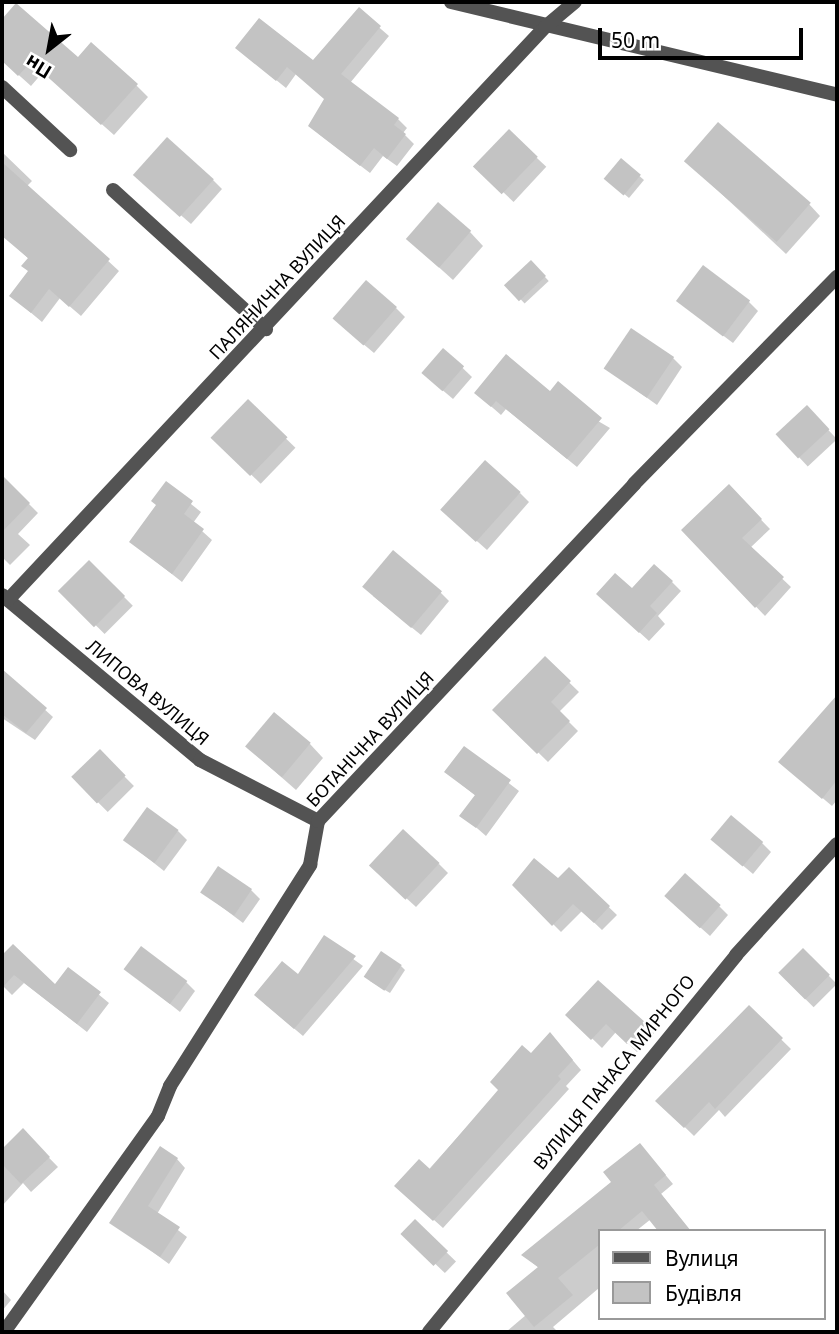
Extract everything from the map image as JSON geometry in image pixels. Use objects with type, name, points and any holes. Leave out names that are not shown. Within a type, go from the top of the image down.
[{"type":"street","points":[[451,2],[837,96]]},
{"type":"street","points":[[545,26],[554,2]]},
{"type":"street","name":"ПАЛЯНИЧНА ВУЛИЦЯ","points":[[5,597],[266,329],[545,26],[575,2]]},
{"type":"street","points":[[2,87],[70,150]]},
{"type":"street","points":[[113,190],[266,329]]},
{"type":"street","name":"БОТАНІЧНА ВУЛИЦЯ","points":[[4,1332],[158,1116],[170,1086],[310,865],[318,821],[634,484],[837,277]]},
{"type":"street","name":"ЛИПОВА ВУЛИЦЯ","points":[[5,597],[200,760],[318,821]]},
{"type":"street","name":"ВУЛИЦЯ ПАНАСА МИРНОГО","points":[[429,1332],[736,955],[837,844]]},
{"type":"building","points":[[16,3],[78,57],[91,42],[138,84],[101,125],[31,62],[18,76],[2,61],[2,19]]},
{"type":"building","points":[[359,7],[381,26],[341,74],[399,118],[394,125],[406,134],[387,159],[374,148],[360,166],[308,126],[324,99],[287,67],[276,81],[235,48],[259,18],[313,60]]},
{"type":"building","points":[[718,122],[811,203],[777,242],[684,161]]},
{"type":"building","points":[[509,129],[538,157],[502,194],[473,166]]},
{"type":"building","points":[[167,137],[214,179],[180,217],[133,175]]},
{"type":"building","points":[[621,158],[641,175],[624,195],[604,179]]},
{"type":"building","points":[[2,162],[110,259],[69,307],[49,289],[31,313],[9,296],[28,271],[21,266],[28,258],[2,236]]},
{"type":"building","points":[[438,202],[471,231],[439,268],[406,239]]},
{"type":"building","points":[[531,260],[546,276],[519,301],[504,285]]},
{"type":"building","points":[[703,265],[750,301],[723,336],[676,301]]},
{"type":"building","points":[[366,280],[397,307],[363,345],[333,318]]},
{"type":"building","points":[[631,328],[674,357],[647,398],[604,369]]},
{"type":"building","points":[[443,348],[464,366],[442,391],[421,373]]},
{"type":"building","points":[[506,354],[550,391],[558,381],[602,418],[567,459],[496,401],[491,407],[474,393]]},
{"type":"building","points":[[248,399],[288,437],[250,476],[210,438]]},
{"type":"building","points":[[807,405],[830,429],[798,458],[776,434]]},
{"type":"building","points":[[485,460],[521,492],[476,542],[440,510]]},
{"type":"building","points":[[2,475],[30,503],[2,532]]},
{"type":"building","points":[[166,481],[193,501],[184,514],[204,529],[172,574],[129,542],[156,505],[151,501]]},
{"type":"building","points":[[729,484],[762,519],[742,538],[784,577],[755,608],[681,530]]},
{"type":"building","points":[[393,550],[442,591],[411,628],[362,587]]},
{"type":"building","points":[[89,560],[125,596],[94,627],[58,591]]},
{"type":"building","points":[[654,564],[673,581],[650,606],[657,613],[639,633],[596,594],[615,573],[632,588]]},
{"type":"building","points":[[545,656],[571,681],[551,702],[570,721],[537,754],[492,710]]},
{"type":"building","points":[[2,669],[47,708],[26,733],[2,714]]},
{"type":"building","points":[[837,695],[837,780],[822,799],[778,762]]},
{"type":"building","points":[[274,712],[311,743],[282,777],[245,746]]},
{"type":"building","points":[[464,746],[511,780],[476,828],[459,816],[475,795],[444,772]]},
{"type":"building","points":[[100,749],[126,776],[97,803],[71,777]]},
{"type":"building","points":[[147,807],[179,830],[154,863],[123,840]]},
{"type":"building","points":[[731,815],[763,842],[743,867],[710,840]]},
{"type":"building","points":[[403,829],[440,863],[405,900],[369,866]]},
{"type":"building","points":[[534,858],[558,878],[569,867],[610,906],[594,923],[573,904],[552,926],[512,885]]},
{"type":"building","points":[[218,866],[252,889],[234,915],[200,893]]},
{"type":"building","points":[[685,873],[721,905],[700,928],[664,896]]},
{"type":"building","points":[[324,935],[356,956],[294,1029],[254,995],[282,961],[298,974]]},
{"type":"building","points":[[13,944],[55,984],[68,967],[101,992],[77,1024],[14,975],[2,988],[2,955]]},
{"type":"building","points":[[141,946],[187,981],[170,1004],[124,969]]},
{"type":"building","points":[[803,948],[830,975],[805,1000],[778,973]]},
{"type":"building","points":[[381,951],[402,965],[384,991],[364,977]]},
{"type":"building","points":[[598,980],[646,1023],[627,1044],[606,1024],[591,1040],[565,1015]]},
{"type":"building","points":[[749,1005],[783,1038],[715,1109],[709,1102],[684,1128],[655,1101]]},
{"type":"building","points":[[550,1032],[573,1060],[558,1076],[561,1079],[433,1221],[394,1186],[419,1159],[430,1169],[498,1090],[490,1082],[522,1045],[531,1053]]},
{"type":"building","points":[[23,1128],[50,1157],[21,1184],[2,1164],[2,1149]]},
{"type":"building","points":[[640,1143],[666,1175],[654,1185],[689,1229],[656,1229],[642,1211],[620,1229],[598,1229],[598,1246],[558,1278],[573,1295],[534,1327],[506,1293],[538,1267],[521,1255],[611,1182],[603,1172]]},
{"type":"building","points":[[160,1146],[178,1158],[148,1206],[180,1227],[160,1257],[109,1223]]},
{"type":"building","points":[[415,1219],[448,1251],[434,1266],[400,1234]]}]
